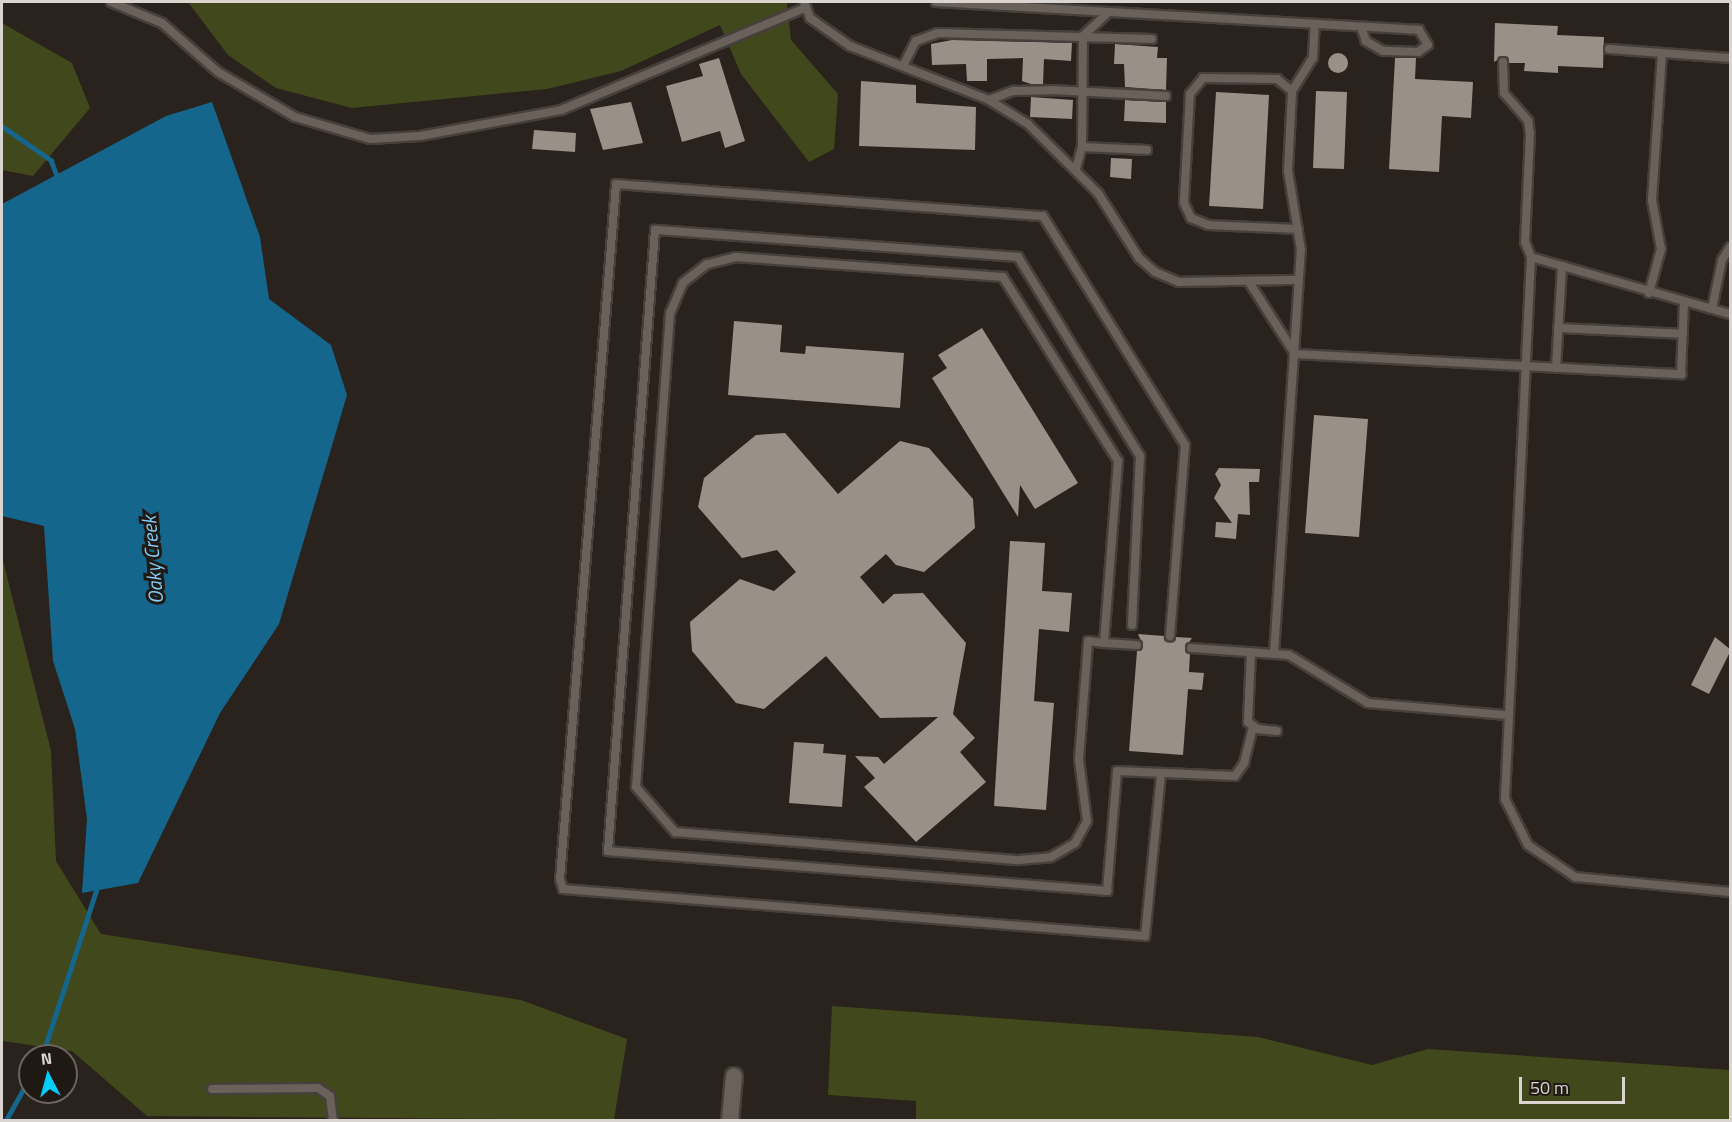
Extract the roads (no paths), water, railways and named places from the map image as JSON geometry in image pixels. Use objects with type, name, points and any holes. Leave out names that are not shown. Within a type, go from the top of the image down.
[{"type":"street","points":[[730,1120],[735,1076]]},
{"type":"lane","points":[[111,2],[162,22],[218,72],[295,117],[370,139],[420,136],[561,110],[804,5],[822,29],[903,66],[989,100],[1028,124],[1076,169],[1155,272],[1179,282],[1299,280]]},
{"type":"lane","points":[[936,2],[1419,30],[1428,45],[1418,52],[1383,51],[1366,41],[1361,27]]},
{"type":"lane","points":[[1076,169],[1082,147],[1083,36],[1109,12]]},
{"type":"lane","points":[[1274,654],[1299,280],[1298,229],[1288,171],[1292,91],[1313,58],[1315,25]]},
{"type":"lane","points":[[903,66],[916,41],[938,33],[1152,39]]},
{"type":"lane","points":[[1609,50],[1731,58]]},
{"type":"lane","points":[[1649,293],[1661,249],[1652,200],[1662,53]]},
{"type":"lane","points":[[1503,62],[1504,93],[1528,121],[1530,133],[1525,242],[1531,256],[1506,715],[1505,799],[1520,834],[1544,860],[1588,881],[1731,892]]},
{"type":"lane","points":[[1292,91],[1277,79],[1203,78],[1190,94],[1184,203],[1191,218],[1208,225],[1298,229]]},
{"type":"lane","points":[[989,100],[1013,91],[1166,96]]},
{"type":"lane","points":[[1082,147],[1147,150]]},
{"type":"lane","points":[[1161,774],[1145,936],[563,889],[560,879],[616,184],[1044,216],[1185,445],[1170,636]]},
{"type":"lane","points":[[1132,625],[1140,456],[1018,257],[655,230],[608,850],[1107,891],[1117,771],[1235,776],[1244,763],[1253,727],[1246,713],[1251,652]]},
{"type":"lane","points":[[1712,309],[1722,260],[1731,247]]},
{"type":"lane","points":[[1531,256],[1649,293],[1731,314]]},
{"type":"lane","points":[[1104,643],[1118,461],[1003,277],[736,257],[707,264],[683,283],[670,313],[636,787],[675,832],[1019,860],[1051,857],[1075,843],[1087,821],[1079,759],[1088,642],[1104,643],[1137,645]]},
{"type":"lane","points":[[1556,368],[1562,266]]},
{"type":"lane","points":[[1249,282],[1295,354]]},
{"type":"lane","points":[[1295,354],[1681,374],[1684,302]]},
{"type":"lane","points":[[1558,328],[1683,334]]},
{"type":"lane","points":[[1191,648],[1299,658],[1368,704],[1506,715]]},
{"type":"lane","points":[[1253,727],[1277,731]]},
{"type":"lane","points":[[212,1089],[318,1088],[330,1096],[333,1120]]},
{"type":"water","points":[[212,102],[260,237],[269,299],[331,345],[347,395],[279,624],[220,713],[138,883],[82,893],[87,819],[75,729],[53,661],[44,526],[2,516],[2,204],[166,116]]},
{"type":"waterway","name":"Oaky Creek","points":[[2,126],[51,160],[58,178]]},
{"type":"waterway","name":"Oaky Creek","points":[[46,1044],[98,885]]},
{"type":"waterway","name":"Oaky Creek","points":[[6,1120],[18,1098]]}]
